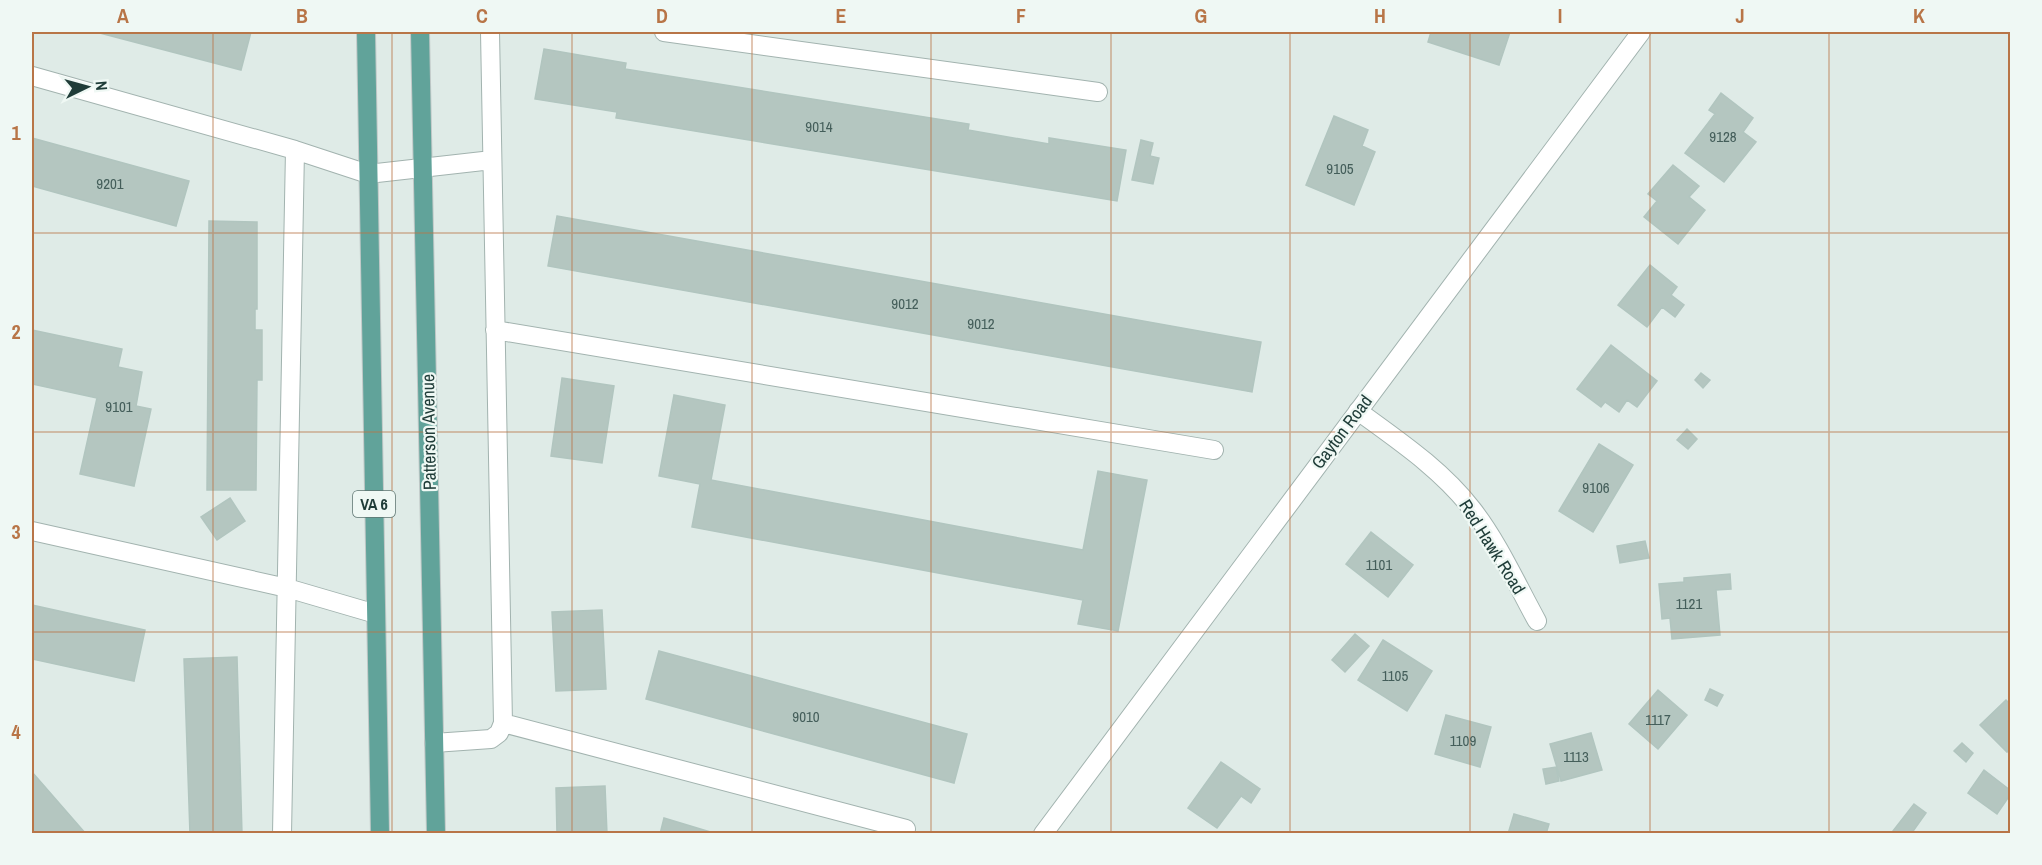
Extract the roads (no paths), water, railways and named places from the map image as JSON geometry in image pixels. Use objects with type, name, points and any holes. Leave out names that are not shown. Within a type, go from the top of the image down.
[{"type":"main road","name":"VA 6","points":[[366,32],[380,834]]},
{"type":"main road","name":"Patterson Avenue","points":[[420,32],[436,834]]},
{"type":"street","points":[[434,743],[490,739],[499,733],[503,723],[490,32]]},
{"type":"street","points":[[664,32],[1098,92]]},
{"type":"street","name":"Gayton Road","points":[[1043,834],[1641,32]]},
{"type":"street","points":[[32,75],[295,150],[368,174],[492,160]]},
{"type":"street","points":[[282,834],[295,150]]},
{"type":"street","points":[[495,330],[1214,450]]},
{"type":"street","name":"Red Hawk Road","points":[[1358,411],[1438,472],[1473,510],[1537,621]]},
{"type":"street","points":[[32,531],[287,588],[376,615]]},
{"type":"street","points":[[503,723],[906,829]]}]
